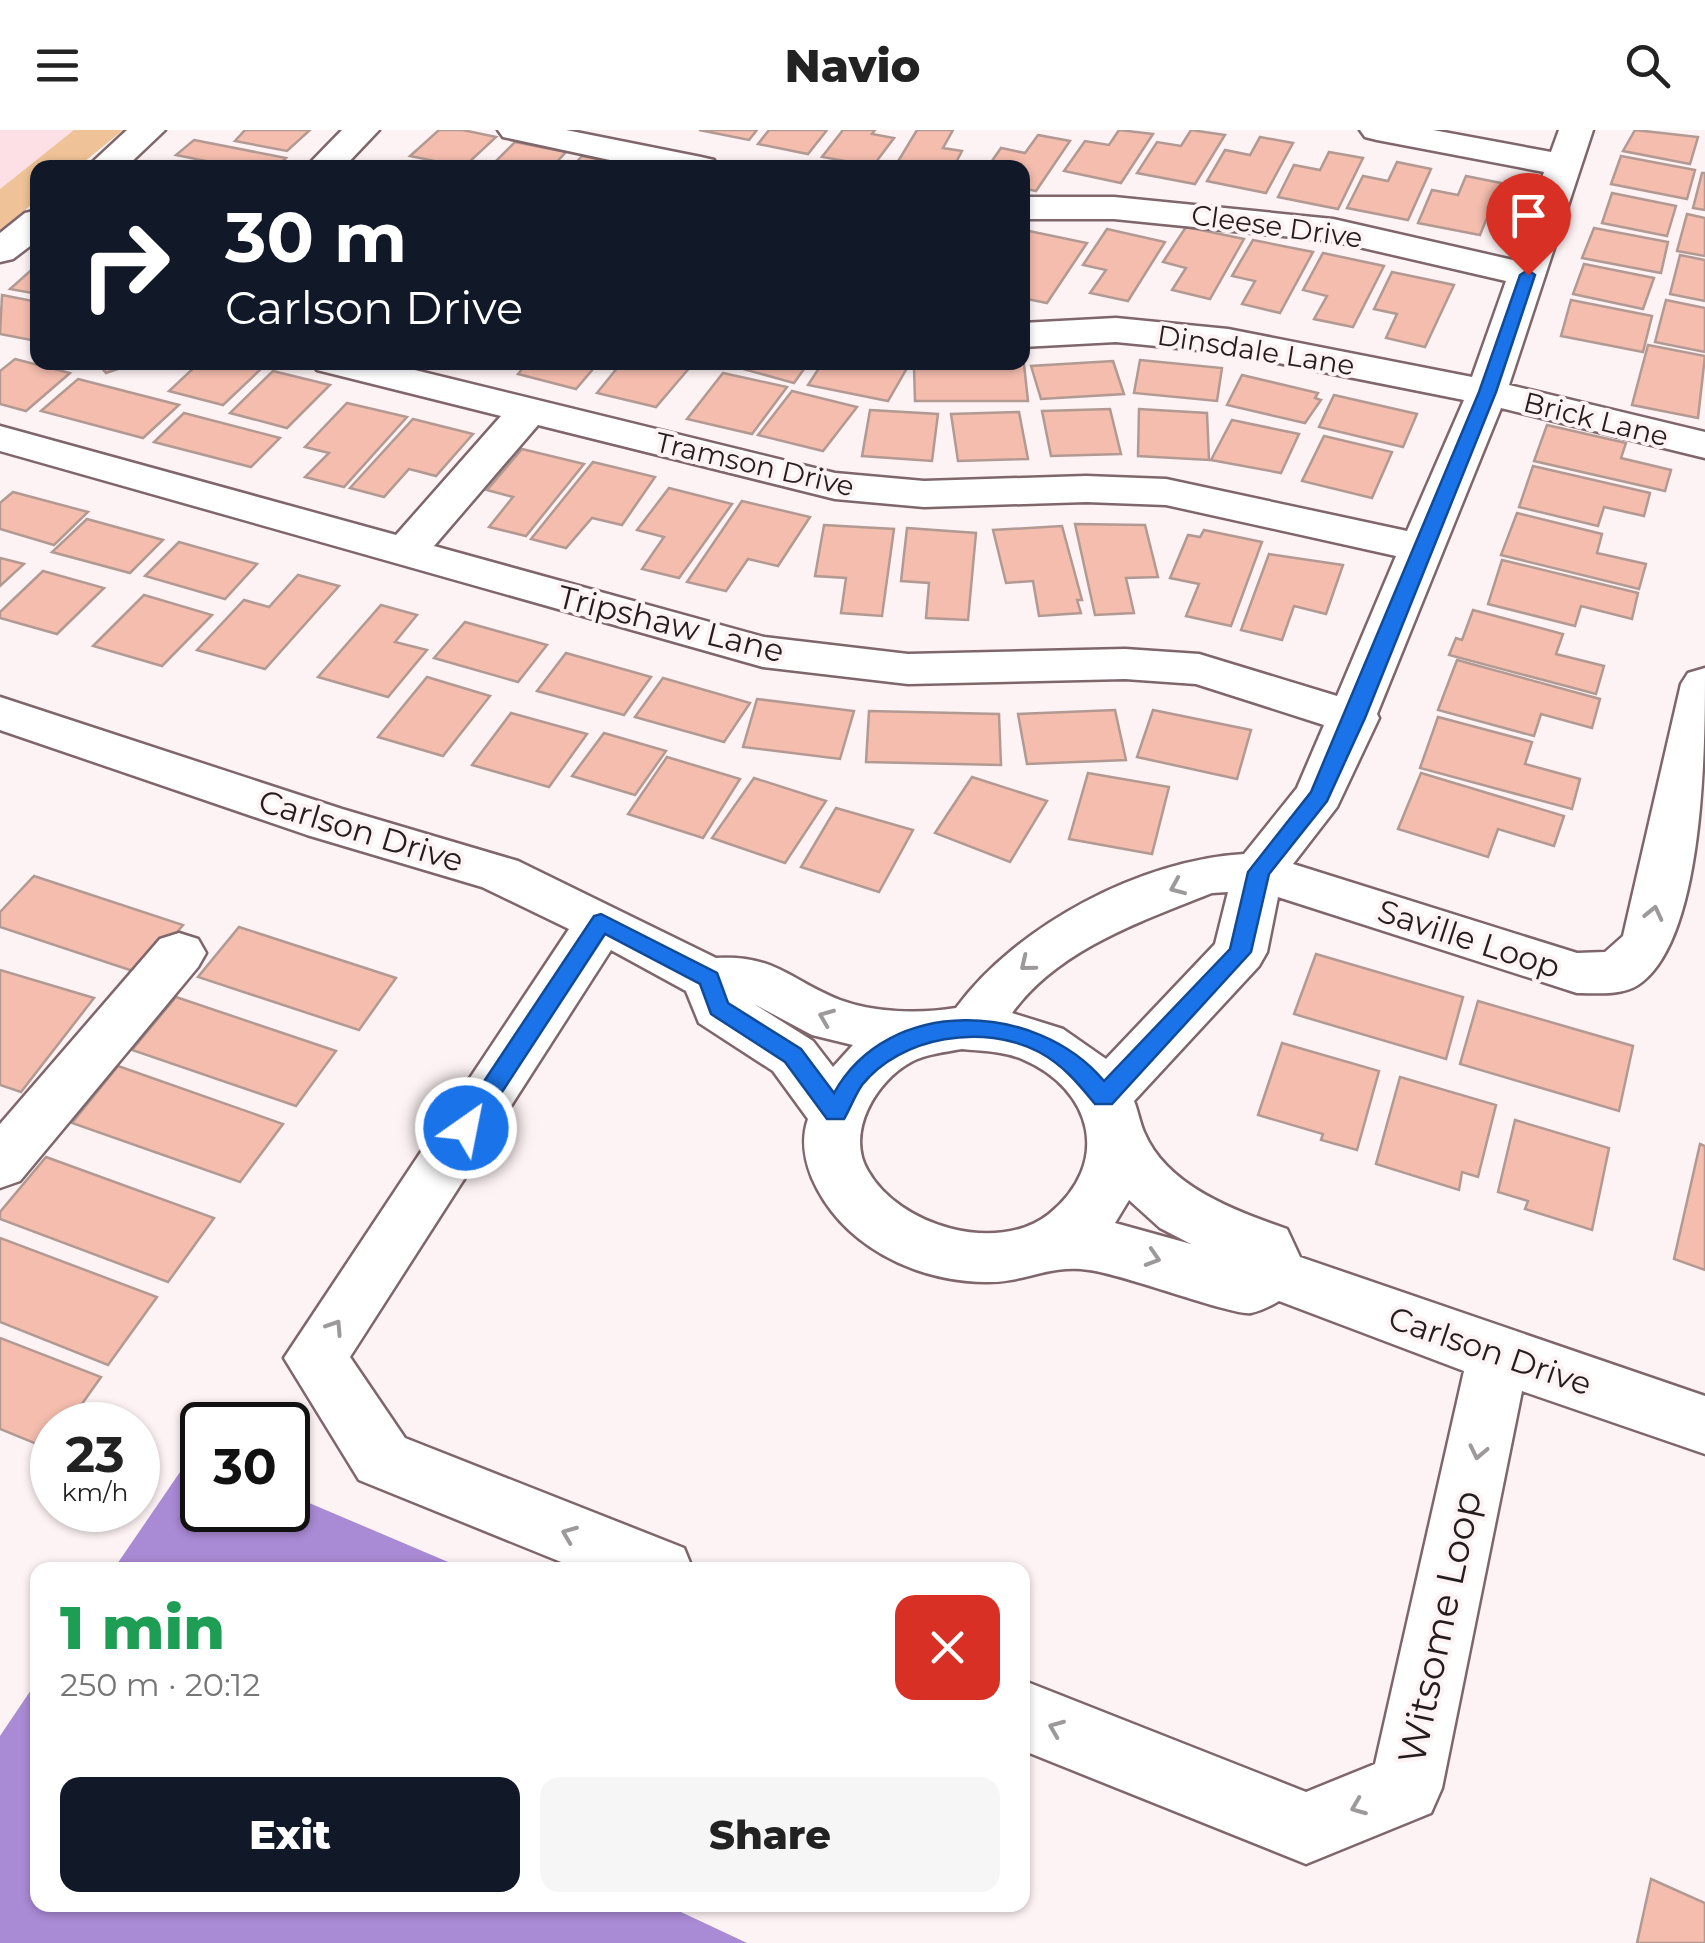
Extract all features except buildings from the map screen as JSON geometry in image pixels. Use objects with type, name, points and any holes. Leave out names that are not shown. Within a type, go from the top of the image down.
[{"type":"street","points":[[112,160],[148,130]]},
{"type":"street","points":[[330,160],[362,130]]},
{"type":"street","points":[[516,130],[662,160]]},
{"type":"street","points":[[1111,1120],[1240,952],[1258,872],[1320,796],[1487,392],[1570,148],[1377,130]]},
{"type":"street","name":"Cleese Drive","points":[[1030,208],[1114,208],[1333,230],[1528,275]]},
{"type":"street","points":[[0,251],[30,227]]},
{"type":"street","name":"Dinsdale Lane","points":[[1030,334],[1116,330],[1170,333],[1322,357],[1487,392]]},
{"type":"street","name":"Tramson Drive","points":[[363,370],[835,486],[924,494],[1086,489],[1166,492],[1421,548]]},
{"type":"street","name":"Brick Lane","points":[[1487,392],[1705,445]]},
{"type":"street","points":[[404,553],[528,411]]},
{"type":"street","name":"Tripshaw Lane","points":[[0,438],[762,652],[908,669],[1125,664],[1199,669],[1355,718]]},
{"type":"street","name":"Saville Loop","points":[[1258,872],[1577,973],[1618,972],[1647,945],[1705,684]]},
{"type":"street","name":"Carlson Drive","points":[[0,713],[326,822],[500,874],[709,979],[750,977],[831,1020],[946,1032]]},
{"type":"street","points":[[946,1032],[1027,962],[1099,917],[1207,875],[1258,872]]},
{"type":"street","points":[[601,922],[314,1358],[382,1459],[640,1562]]},
{"type":"street","points":[[9,1139],[179,952]]},
{"type":"street","name":"Carlson Drive","points":[[709,979],[718,1008],[793,1056],[836,1113]]},
{"type":"street","points":[[946,1032],[1005,1032],[1045,1044],[1079,1067],[1111,1120],[1113,1180],[1092,1214],[1058,1240],[1012,1256],[963,1258],[914,1246],[874,1222],[845,1189],[833,1151],[836,1113],[854,1079],[882,1052],[946,1032]]},
{"type":"street","name":"Carlson Drive","points":[[1111,1120],[1149,1188],[1217,1232],[1266,1247],[1276,1274],[1498,1356],[1705,1425]]},
{"type":"street","points":[[1058,1240],[1123,1249],[1248,1288],[1276,1274]]},
{"type":"street","name":"Witsome Loop","points":[[1030,1718],[1306,1828],[1406,1788],[1498,1356]]},
{"type":"shaded area","points":[[0,130],[74,130],[36,160],[30,160],[30,165],[0,189]]},
{"type":"shaded area","points":[[74,130],[123,130],[87,160],[36,160]]},
{"type":"shaded area","points":[[30,165],[30,206],[0,231],[0,189]]},
{"type":"shaded area","points":[[180,1472],[180,1532],[310,1532],[310,1503],[448,1562],[118,1562],[139,1532],[160,1532],[160,1501]]},
{"type":"shaded area","points":[[30,1691],[30,1912],[681,1912],[747,1943],[0,1943],[0,1736]]},
{"type":"route","points":[[466,1128],[601,922],[709,979],[718,1008],[750,1024],[793,1056],[836,1113],[854,1079],[882,1052],[921,1035],[962,1028],[1005,1032],[1045,1044],[1079,1067],[1104,1097],[1240,952],[1258,872],[1320,796],[1487,392],[1528,275]]}]
